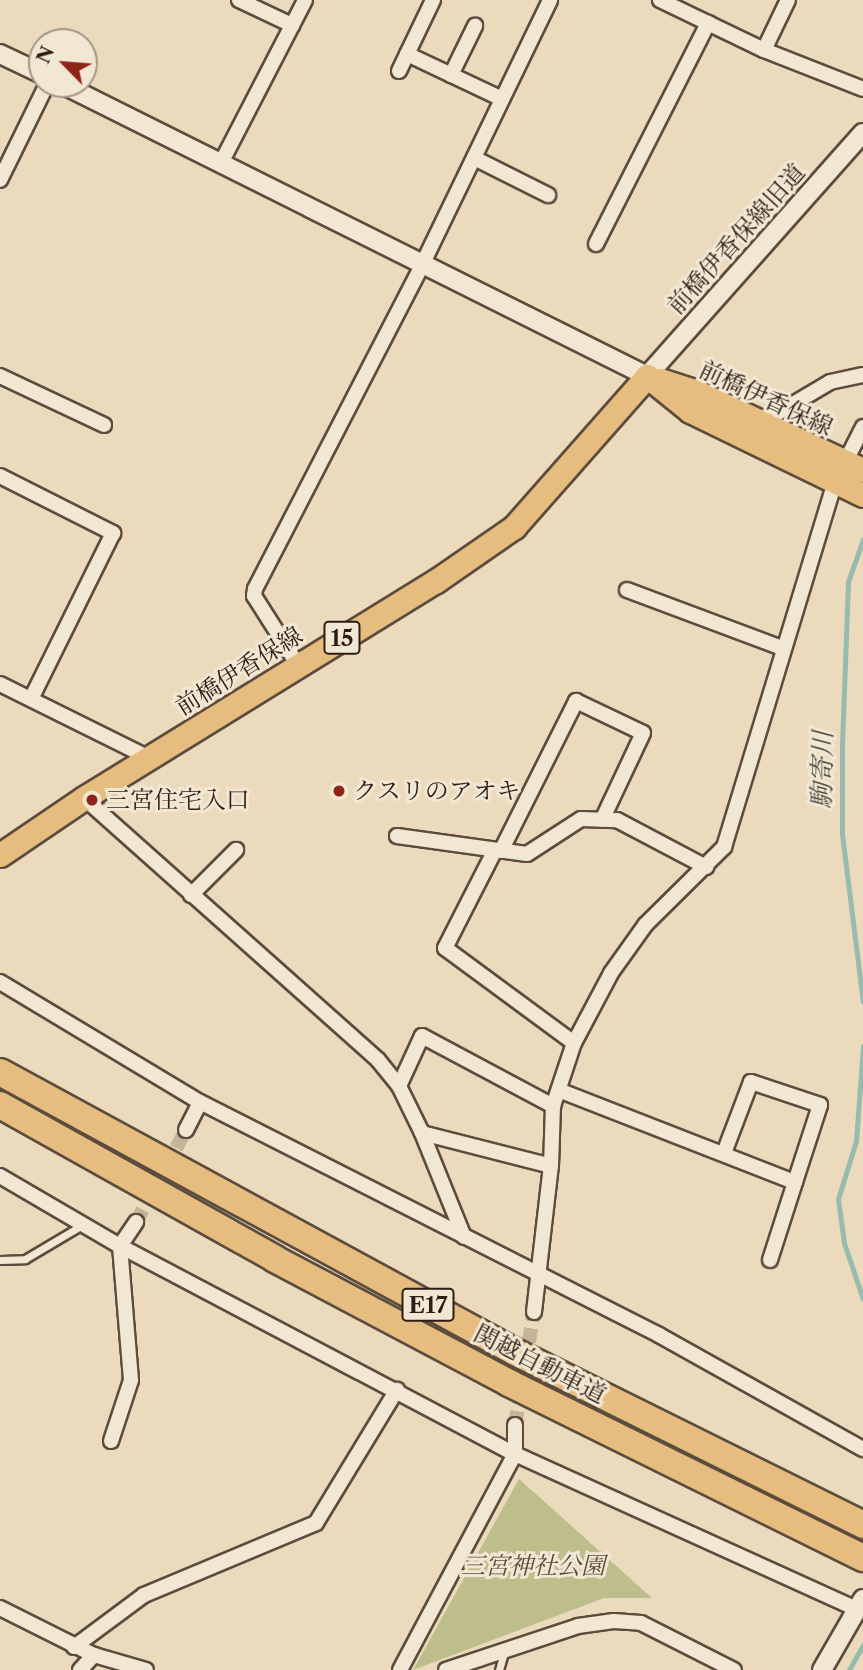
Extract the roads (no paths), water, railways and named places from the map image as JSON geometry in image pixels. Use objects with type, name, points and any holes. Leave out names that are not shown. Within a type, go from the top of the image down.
[{"type":"highway","name":"関越自動車道","points":[[0,1072],[515,1352],[863,1525]]},
{"type":"highway","name":"関越自動車道","points":[[0,1105],[275,1259],[509,1382],[859,1556]]},
{"type":"main road","name":"前橋伊香保線","points":[[647,376],[698,392],[761,423],[847,472],[863,495]]},
{"type":"main road","name":"前橋伊香保線","points":[[647,376],[691,411],[847,472]]},
{"type":"main road","name":"前橋伊香保線","points":[[0,855],[85,798],[436,582],[514,527],[647,376]]},
{"type":"street","points":[[239,0],[292,24]]},
{"type":"street","points":[[221,163],[305,0]]},
{"type":"street","points":[[399,71],[433,0]]},
{"type":"street","points":[[298,665],[254,596],[255,589],[423,263],[550,0]]},
{"type":"street","points":[[660,0],[764,50],[863,89]]},
{"type":"street","points":[[764,50],[788,0]]},
{"type":"street","points":[[596,244],[708,23]]},
{"type":"street","points":[[451,75],[475,26]]},
{"type":"street","points":[[0,54],[28,67]]},
{"type":"street","points":[[407,54],[502,99]]},
{"type":"street","points":[[0,180],[40,98]]},
{"type":"street","points":[[90,98],[647,376]]},
{"type":"street","name":"前橋伊香保線旧道","points":[[647,376],[863,133]]},
{"type":"street","points":[[474,158],[548,195]]},
{"type":"street","points":[[761,423],[830,382],[863,375]]},
{"type":"street","points":[[0,376],[104,425]]},
{"type":"street","points":[[534,1312],[551,1166],[553,1106],[561,1091],[574,1043],[611,973],[646,925],[724,847],[782,648],[863,427]]},
{"type":"street","points":[[0,476],[113,533],[31,699]]},
{"type":"street","points":[[627,590],[782,648]]},
{"type":"street","points":[[0,684],[149,758]]},
{"type":"street","points":[[574,1043],[445,948],[576,701],[643,733],[602,820]]},
{"type":"street","points":[[85,798],[378,1060],[399,1086],[422,1133],[464,1237]]},
{"type":"street","points":[[397,836],[527,854],[581,819],[617,820],[706,867]]},
{"type":"street","points":[[191,895],[236,850]]},
{"type":"street","points":[[0,982],[200,1102],[540,1277],[659,1335],[863,1449]]},
{"type":"street","points":[[399,1086],[422,1036],[553,1106]]},
{"type":"street","points":[[724,1153],[751,1082],[820,1105],[769,1260]]},
{"type":"street","points":[[561,1091],[795,1182]]},
{"type":"street","points":[[186,1130],[200,1102]]},
{"type":"street","points":[[422,1133],[551,1166]]},
{"type":"street","points":[[0,1176],[120,1246],[515,1454],[860,1604],[822,1670]]},
{"type":"street","points":[[111,1441],[131,1380],[120,1246],[136,1223]]},
{"type":"street","points":[[74,1647],[144,1595],[316,1523],[397,1390]]},
{"type":"street","points":[[400,1670],[515,1454],[515,1424]]},
{"type":"street","points":[[0,1608],[74,1647],[146,1670]]},
{"type":"street","points":[[446,1670],[578,1626],[614,1621],[641,1623],[734,1670]]},
{"type":"street","points":[[80,1670],[94,1655]]},
{"type":"lane","points":[[0,1260],[25,1259],[84,1224]]},
{"type":"lane","points":[[499,1670],[503,1652]]},
{"type":"waterway","name":"駒寄川","points":[[863,539],[848,582],[842,748],[842,834],[863,1002]]},
{"type":"waterway","name":"駒寄川","points":[[863,1046],[856,1141],[838,1199],[844,1243],[863,1299]]},
{"type":"waterway","name":"駒寄川","points":[[849,1670],[863,1645]]},
{"type":"tunnel","points":[[136,1222],[186,1130]]},
{"type":"tunnel","points":[[515,1425],[534,1312]]},
{"type":"place","name":"クスリのアオキ","points":[[339,791]]},
{"type":"place","name":"三宮住宅入口","points":[[92,800]]},
{"type":"park label","name":"三宮神社公園","points":[[533,1566]]}]
